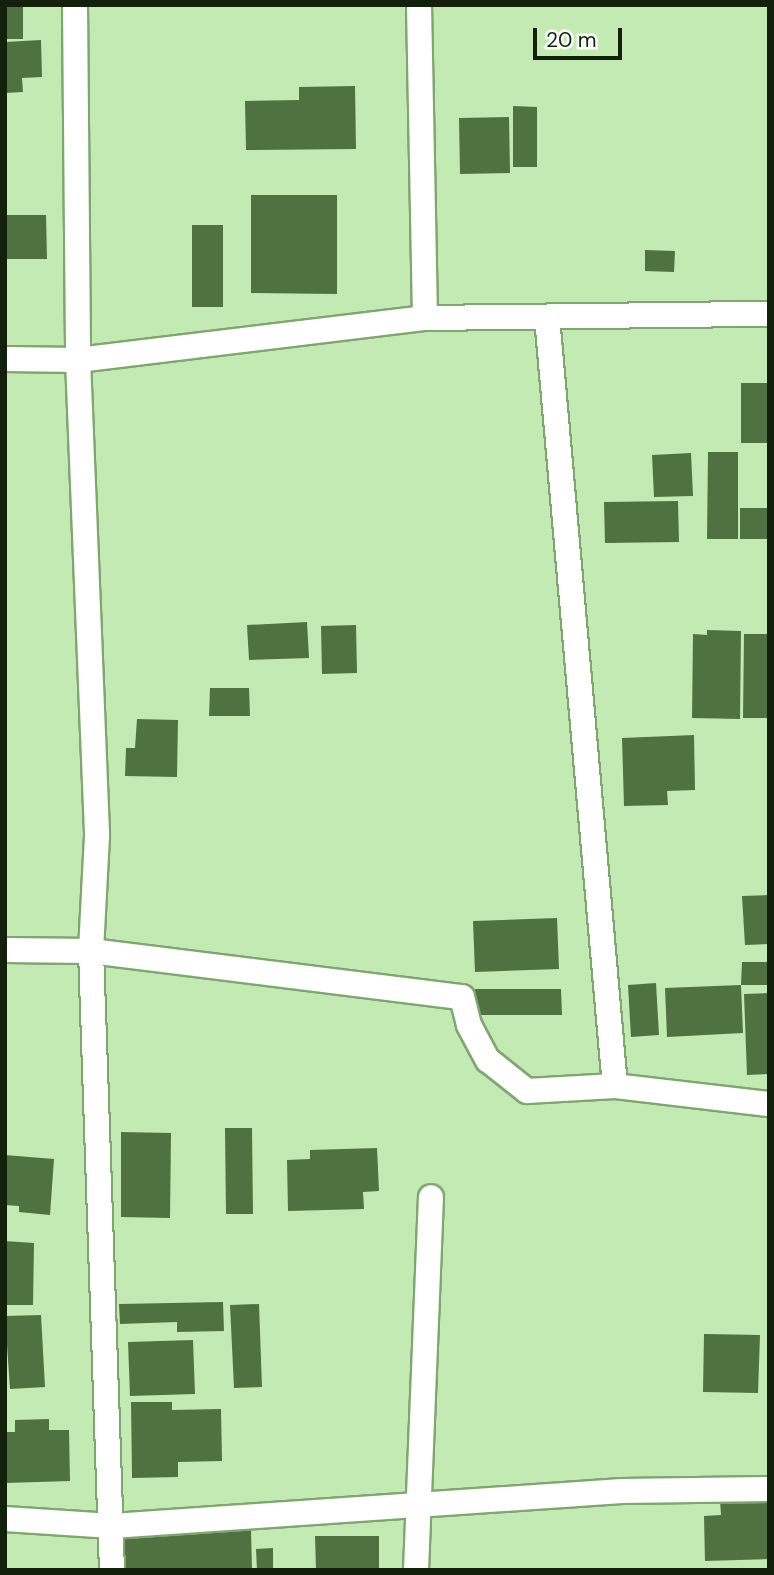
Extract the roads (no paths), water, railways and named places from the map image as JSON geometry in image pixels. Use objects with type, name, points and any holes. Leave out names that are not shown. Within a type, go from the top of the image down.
[{"type":"street","points":[[75,5],[78,360],[89,730],[97,836],[90,951],[112,1570]]},
{"type":"street","points":[[419,5],[425,318]]},
{"type":"street","points":[[5,359],[78,360],[425,318],[769,314]]},
{"type":"street","points":[[547,317],[615,1086]]},
{"type":"street","points":[[5,950],[90,951],[462,998],[469,1026],[488,1060],[527,1091],[615,1086],[769,1104]]},
{"type":"street","points":[[416,1570],[431,1197]]},
{"type":"street","points":[[5,1519],[112,1526],[622,1491],[769,1489]]}]
